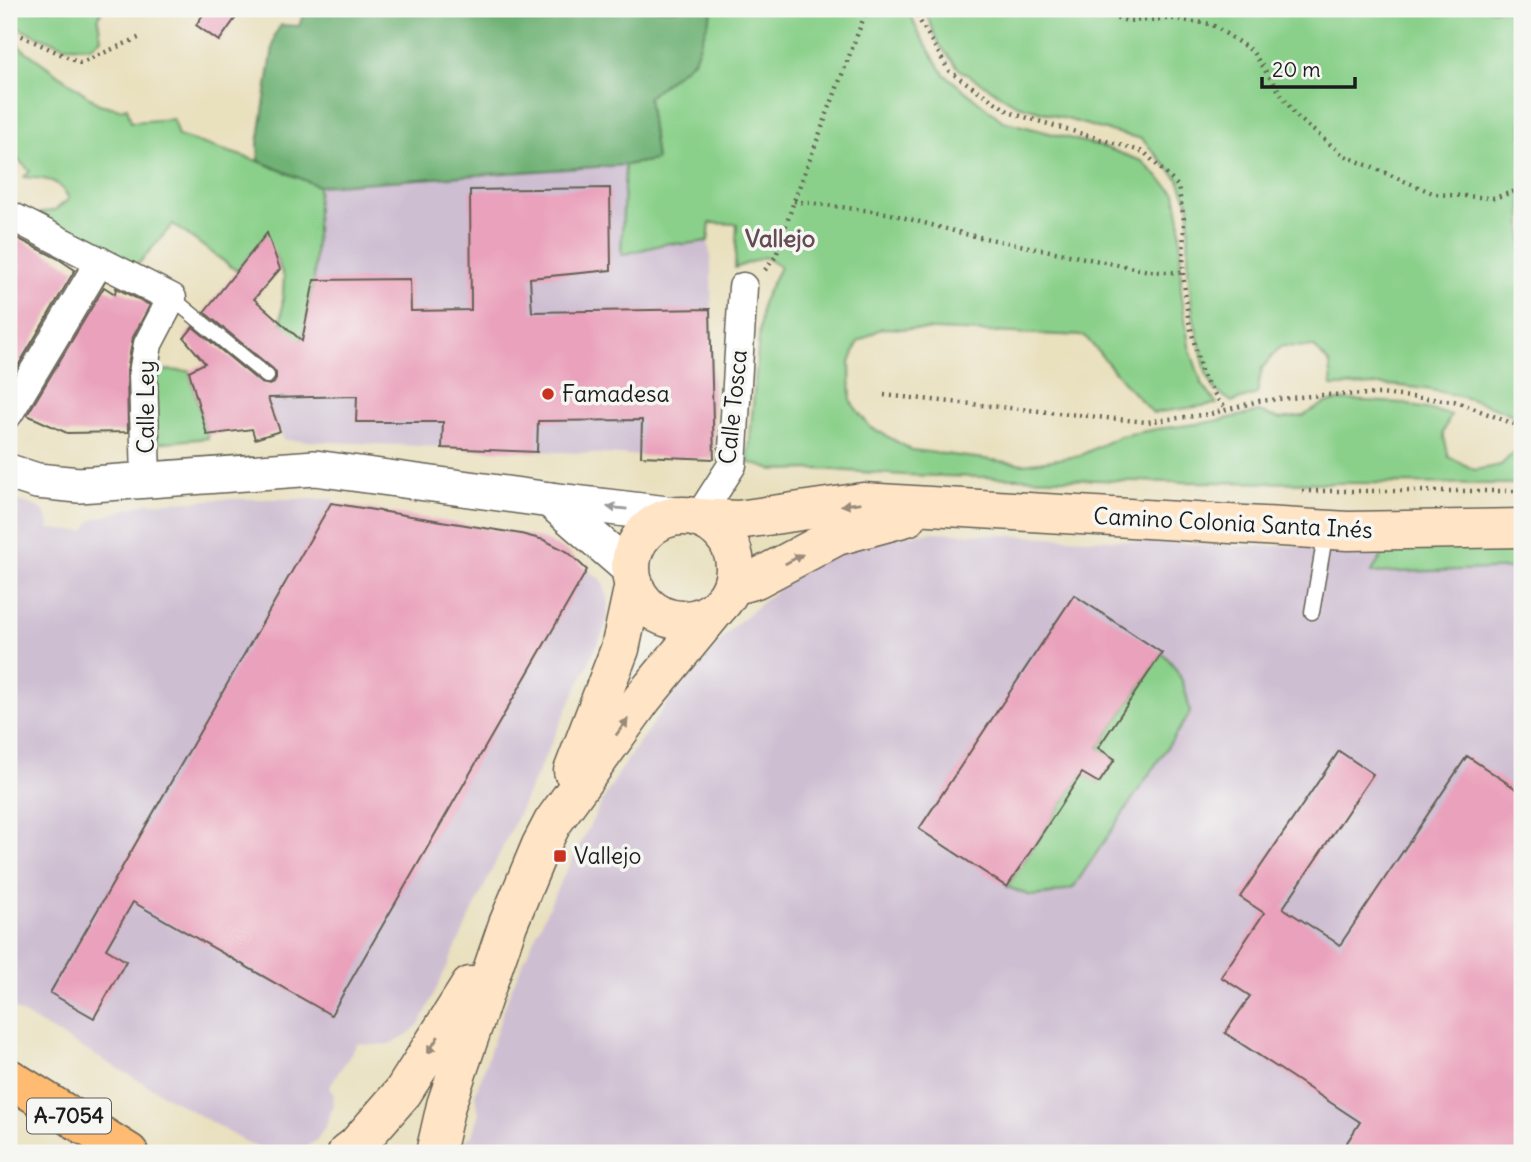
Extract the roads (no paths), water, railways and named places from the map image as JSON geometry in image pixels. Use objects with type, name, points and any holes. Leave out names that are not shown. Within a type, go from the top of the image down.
[{"type":"main road","name":"Camino Colonia Santa Inés","points":[[691,517],[738,520],[863,502],[1348,531],[1522,528]]},
{"type":"main road","name":"Camino Colonia Santa Inés","points":[[727,594],[837,536],[943,507]]},
{"type":"main road","points":[[435,1153],[446,1105],[508,924],[541,845],[554,822],[643,698],[727,594],[735,572],[734,558],[722,533],[711,524],[691,517],[670,517],[646,532],[638,543],[633,556],[633,577],[620,649],[554,822]]},
{"type":"main road","points":[[633,577],[641,598],[653,610],[667,617],[683,620],[699,617],[713,610],[727,594]]},
{"type":"main road","points":[[372,1153],[403,1093],[508,924]]},
{"type":"main road","name":"A-7054","points":[[9,1078],[129,1153]]},
{"type":"main road","points":[[347,1153],[403,1093]]},
{"type":"street","points":[[9,215],[172,298]]},
{"type":"street","points":[[9,413],[100,261]]},
{"type":"street","name":"Calle Tosca","points":[[691,517],[732,465],[743,287]]},
{"type":"street","name":"Calle Ley","points":[[146,481],[143,373],[148,344],[172,298]]},
{"type":"street","name":"Camino Colonia Santa Inés","points":[[9,471],[37,481],[79,485],[315,468],[691,517]]},
{"type":"street","points":[[550,500],[633,577]]},
{"type":"lane","points":[[172,298],[267,376]]},
{"type":"lane","points":[[1312,612],[1326,530]]},
{"type":"place","name":"Famadesa","points":[[548,394]]},
{"type":"place","name":"Vallejo","points":[[560,856]]},
{"type":"district","name":"Vallejo","points":[[780,239]]}]
